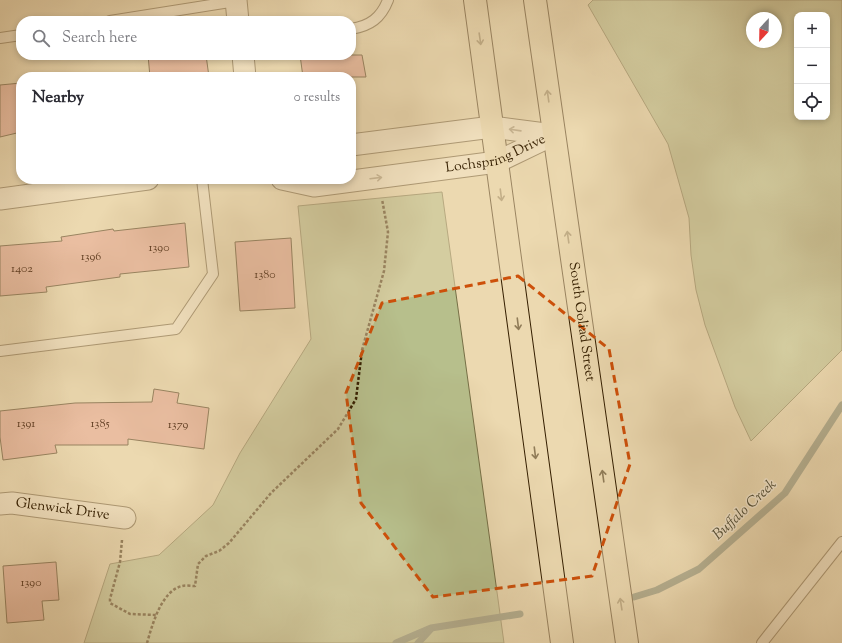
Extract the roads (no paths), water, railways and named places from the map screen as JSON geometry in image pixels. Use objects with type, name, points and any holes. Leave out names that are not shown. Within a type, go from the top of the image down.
[{"type":"main road","points":[[475,0],[562,643]]},
{"type":"main road","name":"South Goliad Street","points":[[535,0],[553,135],[627,643]]},
{"type":"street","points":[[243,60],[245,72]]},
{"type":"street","name":"Lochspring Drive","points":[[356,144],[492,127],[553,135]]},
{"type":"street","name":"Lochspring Drive","points":[[356,180],[497,162],[553,135]]},
{"type":"street","points":[[0,198],[109,184]]},
{"type":"street","name":"Lochspring Drive","points":[[305,184],[314,186],[329,184]]},
{"type":"street","name":"Glenwick Drive","points":[[0,504],[12,503],[125,518]]},
{"type":"lane","points":[[356,28],[366,26],[384,11],[388,0]]},
{"type":"lane","points":[[155,16],[237,7]]},
{"type":"lane","points":[[0,38],[16,36]]},
{"type":"lane","points":[[0,351],[176,329],[213,274],[203,184]]},
{"type":"lane","points":[[762,643],[841,544]]},
{"type":"waterway","name":"Buffalo Creek","points":[[634,597],[657,590],[699,569],[785,493],[842,405]]},
{"type":"waterway","name":"Buffalo Creek","points":[[396,643],[431,628],[520,614]]},
{"type":"waterway","points":[[418,643],[430,630]]}]
